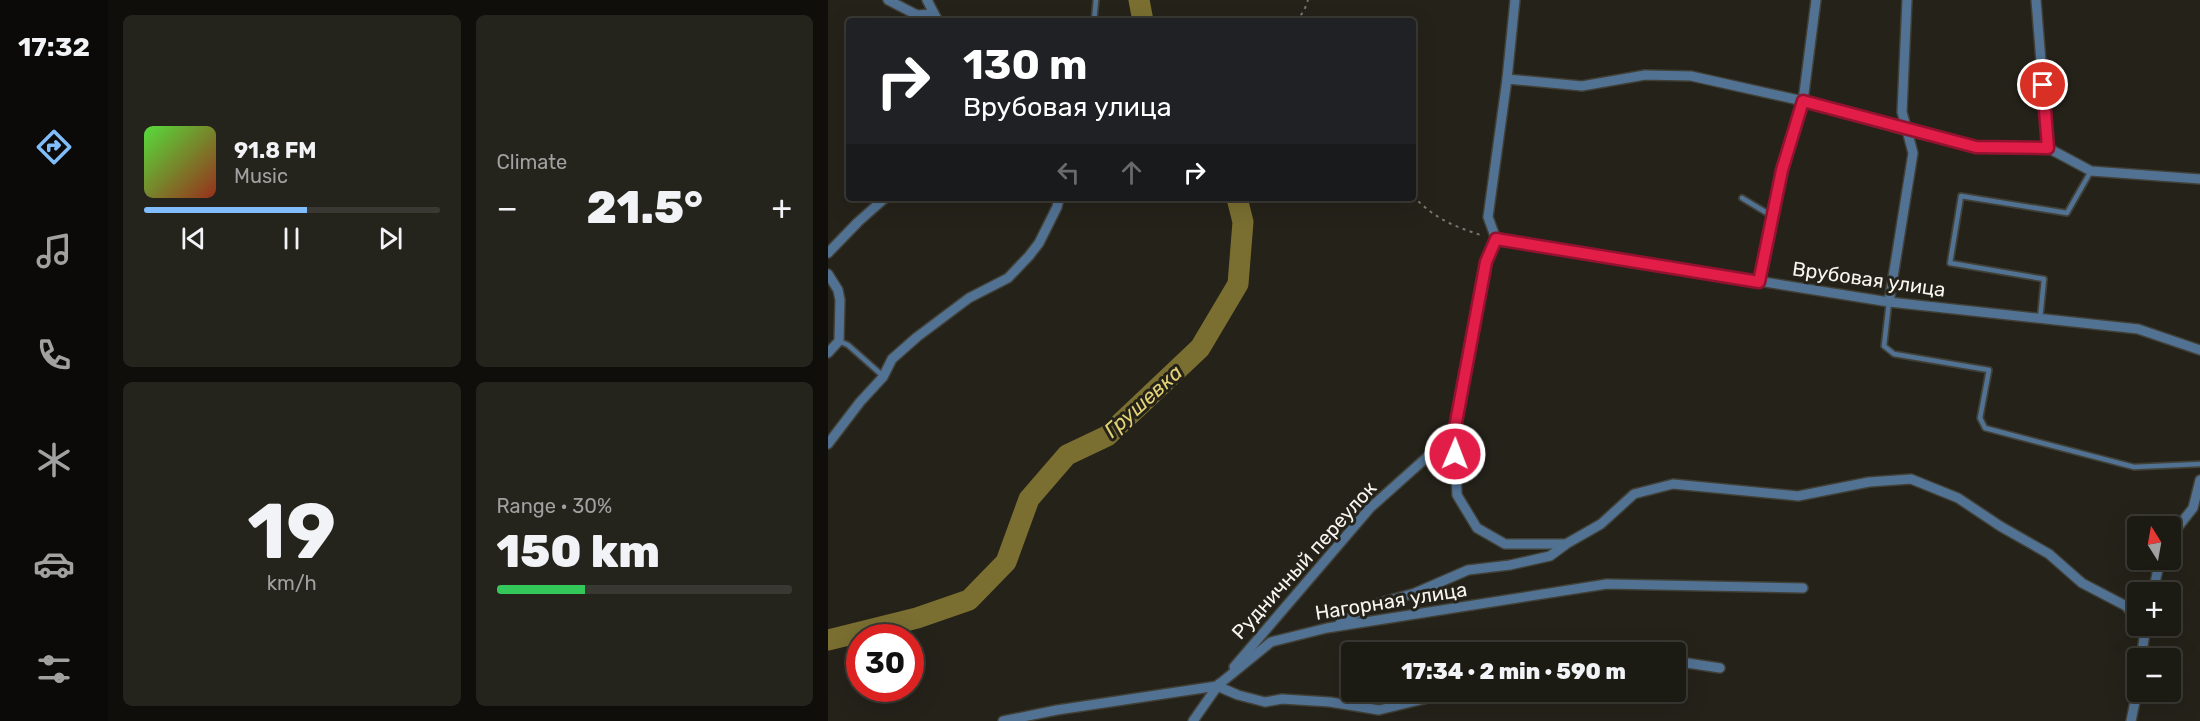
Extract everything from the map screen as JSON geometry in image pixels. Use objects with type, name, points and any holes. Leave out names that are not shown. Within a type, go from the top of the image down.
[{"type":"street","points":[[888,0],[917,15],[936,18]]},
{"type":"street","points":[[927,0],[936,18]]},
{"type":"street","points":[[1515,0],[1507,79],[1488,217],[1496,239],[1486,262],[1454,433],[1457,495],[1477,528],[1505,544],[1566,544]]},
{"type":"street","points":[[1759,282],[1782,170],[1803,101],[1816,0]]},
{"type":"street","points":[[1889,302],[1913,153],[1902,111],[1907,0]]},
{"type":"street","points":[[2036,0],[2048,148]]},
{"type":"street","points":[[1507,79],[1582,86],[1645,75],[1691,76],[1803,101],[1976,147],[2048,148],[2091,171],[2200,179]]},
{"type":"street","points":[[828,253],[882,201]]},
{"type":"street","points":[[828,444],[860,402],[883,377],[892,359],[940,318],[969,298],[1008,278],[1039,243],[1058,201]]},
{"type":"street","name":"Врубовая улица","points":[[1496,239],[1889,302],[2138,329],[2200,350]]},
{"type":"street","points":[[828,274],[838,290],[840,300],[838,341],[828,353]]},
{"type":"street","name":"Рудничный переулок","points":[[1193,721],[1217,687],[1370,508],[1454,433]]},
{"type":"street","points":[[1327,628],[1347,620],[1372,605],[1415,593],[1468,570],[1550,556],[1601,524],[1634,494],[1673,484],[1797,496],[1869,482],[1911,479],[1958,498],[2000,526],[2049,554],[2082,583],[2127,607]]},
{"type":"street","points":[[2181,523],[2193,508],[2200,480]]},
{"type":"street","name":"Нагорная улица","points":[[1217,687],[1271,642],[1327,628],[1607,584],[1803,588]]},
{"type":"street","points":[[1686,663],[1720,668]]},
{"type":"street","points":[[1003,721],[1058,710],[1217,687],[1264,702],[1282,699],[1330,702],[1379,710],[1412,702]]},
{"type":"street","points":[[2131,721],[2135,702]]},
{"type":"lane","points":[[1094,18],[1096,0]]},
{"type":"lane","points":[[2040,319],[2044,279],[1950,263],[1960,196],[2067,213],[2091,171]]},
{"type":"lane","points":[[1742,198],[1772,216]]},
{"type":"lane","points":[[1889,302],[1884,346],[1894,354],[1989,370],[1980,418],[1985,428],[2134,467],[2200,464]]},
{"type":"lane","points":[[838,341],[848,345],[883,377]]},
{"type":"path","points":[[1298,18],[1308,0]]},
{"type":"path","points":[[1416,199],[1437,218],[1459,228],[1496,239]]},
{"type":"waterway","name":"Грушевка","points":[[1139,0],[1142,18]]},
{"type":"waterway","name":"Грушевка","points":[[828,640],[917,618],[969,600],[1006,562],[1029,499],[1067,455],[1107,436],[1200,348],[1238,284],[1243,222],[1238,201]]},
{"type":"route","points":[[1455,454],[1454,433],[1486,262],[1496,239],[1759,282],[1782,170],[1803,101],[1976,147],[2048,148],[2043,85]]}]
